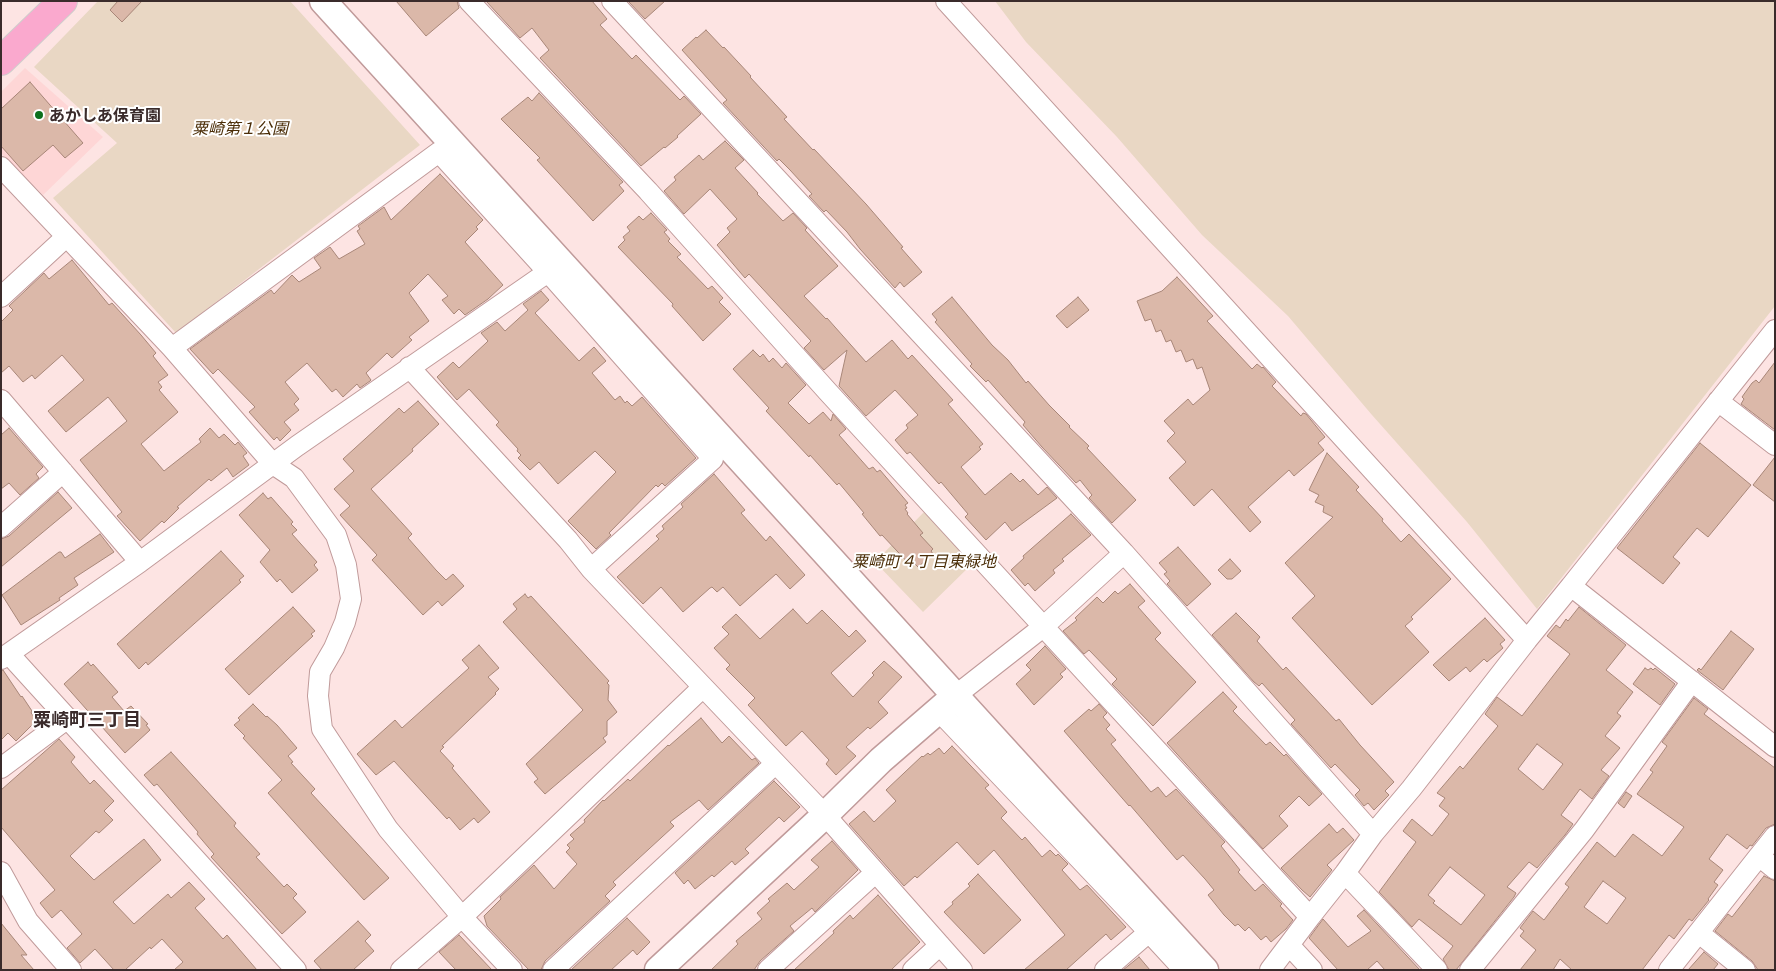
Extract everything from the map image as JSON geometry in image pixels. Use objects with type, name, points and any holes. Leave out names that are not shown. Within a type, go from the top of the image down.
[{"type":"main road","points":[[1,61],[63,1]]},
{"type":"street","points":[[323,1],[1184,970]]},
{"type":"street","points":[[469,1],[648,191],[828,392],[1310,916]]},
{"type":"street","points":[[612,1],[1124,553],[1373,834]]},
{"type":"street","points":[[946,1],[1527,640]]},
{"type":"street","points":[[172,348],[440,152],[713,459],[591,569]]},
{"type":"street","points":[[1,167],[172,348],[273,464],[294,478],[336,535],[346,565],[351,599],[345,622],[334,648],[320,672],[318,696],[322,729],[388,829],[462,917],[512,970]]},
{"type":"street","points":[[1,297],[66,237]]},
{"type":"street","points":[[296,970],[68,718],[5,656],[140,562],[409,367],[548,272]]},
{"type":"street","points":[[1270,970],[1373,834],[1412,789],[1527,640],[1775,330]]},
{"type":"street","points":[[409,367],[568,540],[591,569],[825,815],[962,970]]},
{"type":"street","points":[[1,400],[140,562]]},
{"type":"street","points":[[1718,401],[1775,445]]},
{"type":"street","points":[[1,528],[63,472]]},
{"type":"street","points":[[658,970],[825,815],[881,760],[946,703],[1043,627],[1124,553]]},
{"type":"street","points":[[1571,586],[1775,747]]},
{"type":"street","points":[[1470,970],[1584,830],[1692,681]]},
{"type":"street","points":[[401,970],[462,917],[703,687]]},
{"type":"street","points":[[946,703],[1205,970]]},
{"type":"street","points":[[1,768],[68,718]]},
{"type":"street","points":[[553,970],[775,764]]},
{"type":"street","points":[[1669,970],[1775,836]]},
{"type":"street","points":[[1759,856],[1775,869]]},
{"type":"street","points":[[1,872],[28,921],[71,970]]},
{"type":"street","points":[[768,970],[874,872]]},
{"type":"street","points":[[1345,873],[1437,970]]},
{"type":"street","points":[[1105,970],[1149,932]]},
{"type":"street","points":[[1699,932],[1745,970]]},
{"type":"street","points":[[913,970],[940,945]]},
{"type":"street","points":[[1289,945],[1312,970]]},
{"type":"shaded area","name":"あかしあ保育園","points":[[25,68],[103,137],[43,195],[1,153],[1,92]]},
{"type":"green space","name":"粟崎第１公園","points":[[98,1],[290,1],[420,145],[176,333],[53,198],[117,143],[34,67]]},
{"type":"green space","points":[[995,1],[1775,1],[1775,306],[1537,609],[1467,522],[1372,415],[1288,316],[1202,235],[1117,137],[1026,42]]},
{"type":"green space","name":"粟崎町４丁目東緑地","points":[[925,511],[972,564],[923,612],[875,562]]},
{"type":"building","points":[[118,1],[142,1],[122,22],[110,10]]},
{"type":"building","points":[[396,1],[457,1],[459,8],[426,36]]},
{"type":"building","points":[[486,1],[592,1],[607,19],[600,25],[632,59],[636,55],[680,100],[684,96],[701,114],[678,137],[641,166],[540,58],[549,50],[532,28],[520,38]]},
{"type":"building","points":[[628,1],[665,1],[645,19]]},
{"type":"building","points":[[706,30],[751,76],[787,117],[784,119],[866,204],[903,247],[901,248],[922,272],[904,287],[900,282],[895,288],[847,232],[826,210],[824,212],[809,196],[812,194],[790,170],[779,159],[777,161],[723,103],[727,100],[682,50]]},
{"type":"building","points":[[30,82],[83,143],[65,158],[53,145],[23,171],[1,146],[1,109]]},
{"type":"building","points":[[539,93],[623,182],[619,185],[624,191],[593,221],[537,160],[540,158],[501,119],[528,97],[532,101]]},
{"type":"building","points":[[725,141],[744,160],[735,168],[757,194],[783,221],[793,213],[807,228],[805,230],[838,266],[804,296],[827,318],[866,362],[892,340],[908,359],[912,355],[953,400],[948,404],[983,444],[979,447],[981,449],[961,467],[985,495],[1011,473],[1020,482],[1023,479],[1038,495],[1047,487],[1057,498],[1012,531],[1005,522],[986,540],[965,517],[968,514],[941,482],[939,484],[910,452],[907,454],[895,440],[908,428],[906,425],[918,415],[895,390],[866,416],[839,386],[847,350],[824,370],[804,348],[811,341],[749,274],[745,278],[717,245],[730,232],[727,228],[737,219],[710,189],[684,214],[664,191],[676,180],[674,177],[699,155],[703,160]]},
{"type":"building","points":[[440,174],[483,220],[476,227],[478,229],[465,242],[503,285],[488,299],[465,315],[459,309],[454,314],[442,300],[448,296],[428,274],[409,293],[429,321],[409,337],[412,340],[392,358],[387,353],[366,373],[370,381],[360,388],[357,384],[343,397],[336,389],[332,392],[307,363],[285,382],[299,399],[294,404],[299,410],[284,422],[291,430],[280,441],[277,437],[274,440],[249,412],[255,407],[218,369],[213,374],[190,349],[271,290],[274,294],[292,275],[299,282],[321,268],[314,258],[330,247],[339,259],[365,244],[357,231],[360,229],[358,226],[384,207],[391,220]]},
{"type":"building","points":[[651,213],[667,230],[664,232],[670,239],[668,241],[681,254],[677,257],[708,289],[712,286],[723,298],[719,302],[731,314],[703,341],[672,306],[673,304],[618,247],[625,240],[623,237],[630,231],[627,227],[639,216],[643,220]]},
{"type":"building","points":[[72,260],[109,305],[112,303],[141,335],[156,353],[153,356],[168,375],[158,382],[162,387],[159,390],[178,412],[141,444],[164,471],[201,442],[199,439],[210,428],[219,438],[224,434],[235,445],[238,442],[247,453],[243,456],[249,465],[233,477],[227,468],[211,481],[209,479],[177,507],[179,508],[164,523],[162,521],[140,541],[117,516],[122,512],[80,460],[127,421],[108,397],[66,432],[48,411],[84,380],[62,355],[35,379],[32,375],[23,382],[9,366],[1,373],[1,322],[13,310],[9,306],[44,273],[49,279]]},
{"type":"building","points":[[1177,277],[1213,316],[1207,321],[1252,369],[1257,364],[1263,367],[1276,382],[1272,386],[1301,416],[1303,413],[1306,414],[1325,437],[1318,443],[1324,450],[1294,476],[1289,470],[1248,507],[1261,522],[1250,532],[1212,489],[1194,506],[1169,478],[1186,462],[1167,441],[1175,433],[1164,421],[1188,399],[1193,405],[1210,390],[1202,367],[1197,369],[1193,359],[1186,362],[1181,350],[1176,352],[1171,340],[1166,342],[1161,330],[1156,332],[1151,319],[1145,321],[1137,301],[1162,291]]},
{"type":"building","points":[[541,291],[549,300],[535,313],[579,361],[594,347],[606,361],[592,373],[615,400],[620,396],[625,403],[627,401],[632,406],[642,397],[696,458],[665,486],[662,483],[658,487],[656,485],[596,549],[568,521],[616,472],[595,451],[558,484],[539,462],[530,470],[518,458],[521,455],[517,451],[518,449],[496,425],[499,422],[469,389],[457,400],[437,377],[453,362],[459,368],[488,341],[481,333],[497,322],[505,331],[528,310],[523,304]]},
{"type":"building","points":[[952,297],[1026,383],[1028,381],[1136,500],[1112,523],[1089,498],[1092,495],[1080,480],[1076,483],[1042,447],[1023,425],[1025,422],[988,380],[986,382],[970,366],[972,364],[935,322],[937,320],[932,314]]},
{"type":"building","points":[[1078,297],[1089,310],[1067,328],[1056,316]]},
{"type":"building","points":[[753,350],[760,357],[763,354],[769,362],[773,358],[782,368],[786,363],[806,385],[788,403],[809,424],[823,412],[831,421],[833,414],[846,429],[839,435],[869,469],[873,467],[877,472],[880,470],[908,503],[905,505],[907,514],[923,533],[920,535],[933,549],[931,551],[933,554],[918,567],[915,564],[912,567],[882,535],[880,536],[839,483],[837,485],[766,411],[769,408],[733,369]]},
{"type":"building","points":[[1775,362],[1775,430],[1741,404],[1744,399],[1742,397],[1752,383],[1756,380],[1759,383]]},
{"type":"building","points":[[418,401],[439,424],[412,449],[413,451],[371,489],[412,534],[408,538],[436,570],[446,580],[453,574],[464,586],[442,606],[438,601],[423,615],[372,560],[377,555],[340,515],[350,506],[334,489],[354,471],[343,459],[399,408],[404,413]]},
{"type":"building","points":[[9,428],[43,467],[36,474],[39,478],[20,495],[9,483],[1,489],[1,435]]},
{"type":"building","points":[[1700,443],[1751,485],[1708,537],[1697,528],[1673,557],[1680,563],[1663,584],[1617,548]]},
{"type":"building","points":[[1327,453],[1359,487],[1356,490],[1401,542],[1409,534],[1451,579],[1411,617],[1413,619],[1405,626],[1429,652],[1372,705],[1292,618],[1315,596],[1285,563],[1333,517],[1323,512],[1324,506],[1315,502],[1319,495],[1309,490]]},
{"type":"building","points":[[1775,457],[1775,502],[1753,485]]},
{"type":"building","points":[[714,474],[745,510],[741,513],[766,541],[770,536],[805,575],[790,589],[776,574],[740,606],[723,587],[717,592],[712,587],[710,588],[683,612],[661,587],[643,604],[617,577],[659,539],[656,536],[664,529],[662,526],[683,507],[681,504]]},
{"type":"building","points":[[58,492],[72,508],[1,567],[1,539],[9,536]]},
{"type":"building","points":[[263,493],[268,499],[271,497],[293,522],[291,524],[297,530],[292,534],[317,562],[314,565],[318,570],[292,593],[280,579],[277,582],[260,562],[270,550],[239,515]]},
{"type":"building","points":[[1071,514],[1091,535],[1062,559],[1064,561],[1053,570],[1055,573],[1035,591],[1028,583],[1025,586],[1011,570],[1024,558],[1023,556]]},
{"type":"building","points":[[100,534],[114,552],[74,578],[78,585],[59,598],[60,600],[21,625],[2,595],[59,552],[65,558]]},
{"type":"building","points":[[1178,547],[1211,584],[1187,606],[1167,584],[1170,581],[1164,574],[1167,572],[1159,563]]},
{"type":"building","points":[[221,551],[244,576],[239,580],[241,582],[148,665],[146,662],[139,669],[117,644]]},
{"type":"building","points":[[1230,559],[1241,571],[1232,579],[1227,579],[1218,570]]},
{"type":"building","points":[[1130,584],[1145,601],[1138,607],[1161,633],[1155,639],[1196,682],[1153,726],[1112,684],[1117,679],[1089,650],[1084,654],[1063,631],[1077,620],[1075,618],[1097,597],[1103,603],[1115,591],[1118,594]]},
{"type":"building","points":[[525,594],[528,598],[531,596],[609,681],[607,683],[609,685],[608,700],[617,712],[607,721],[607,735],[603,738],[606,742],[545,794],[534,782],[538,779],[526,764],[583,710],[503,622],[517,609],[513,604]]},
{"type":"building","points":[[293,607],[315,631],[311,634],[313,636],[249,695],[225,669]]},
{"type":"building","points":[[1579,607],[1626,645],[1606,670],[1633,692],[1617,713],[1621,716],[1605,736],[1620,748],[1601,770],[1609,776],[1592,799],[1580,789],[1561,815],[1573,824],[1565,835],[1537,868],[1529,862],[1507,887],[1516,893],[1514,897],[1456,970],[1449,970],[1443,959],[1453,946],[1419,919],[1412,927],[1379,892],[1416,842],[1403,831],[1412,819],[1432,836],[1449,814],[1439,806],[1445,798],[1437,793],[1460,766],[1463,769],[1498,726],[1485,714],[1497,697],[1522,716],[1570,654],[1547,636],[1556,625],[1560,628],[1566,619],[1568,621]],"holes":[[[1537,744],[1563,764],[1543,790],[1518,769]],[[1450,867],[1485,895],[1461,925],[1433,903],[1435,901],[1428,895]]]},
{"type":"building","points":[[793,609],[807,624],[822,610],[849,637],[856,630],[866,641],[831,673],[853,697],[874,675],[872,673],[884,661],[902,677],[878,702],[888,713],[870,729],[868,727],[846,747],[856,756],[836,775],[826,764],[829,760],[802,731],[786,746],[748,705],[755,698],[726,669],[730,665],[714,648],[729,634],[722,627],[736,614],[760,639]]},
{"type":"building","points":[[1236,613],[1260,637],[1257,641],[1283,670],[1286,667],[1336,721],[1339,719],[1394,782],[1385,791],[1389,795],[1374,810],[1368,803],[1364,806],[1355,795],[1360,790],[1335,764],[1331,768],[1291,724],[1295,720],[1262,683],[1259,686],[1254,682],[1212,635]]},
{"type":"building","points":[[1485,618],[1505,640],[1500,644],[1503,648],[1487,662],[1484,659],[1470,672],[1466,667],[1449,681],[1433,665]]},
{"type":"building","points":[[1731,631],[1754,649],[1723,690],[1697,670],[1699,668],[1701,670]]},
{"type":"building","points":[[479,645],[499,668],[488,677],[499,689],[442,746],[444,747],[440,751],[490,812],[478,823],[474,818],[460,830],[449,817],[447,819],[394,761],[376,775],[357,754],[395,720],[402,728],[469,668],[462,660]]},
{"type":"building","points":[[1045,646],[1066,669],[1060,674],[1063,677],[1034,705],[1016,684],[1031,670],[1026,665]]},
{"type":"building","points":[[88,662],[91,666],[93,664],[118,692],[112,697],[124,711],[131,706],[148,724],[146,725],[150,730],[125,753],[64,684]]},
{"type":"building","points":[[1645,668],[1653,670],[1655,668],[1675,684],[1660,705],[1633,684]]},
{"type":"building","points":[[3,670],[37,720],[16,741],[8,733],[1,740],[1,671]]},
{"type":"building","points":[[1223,692],[1237,707],[1233,711],[1266,745],[1270,742],[1284,756],[1286,754],[1322,794],[1309,806],[1299,796],[1279,816],[1288,826],[1263,849],[1167,743]]},
{"type":"building","points":[[1694,698],[1708,709],[1704,714],[1775,768],[1775,824],[1766,828],[1752,846],[1750,845],[1747,849],[1727,834],[1709,859],[1723,870],[1714,882],[1718,885],[1709,900],[1692,921],[1689,919],[1674,939],[1669,935],[1642,970],[1572,970],[1560,959],[1553,970],[1520,970],[1536,950],[1520,936],[1524,931],[1520,928],[1533,911],[1544,920],[1569,887],[1565,884],[1597,842],[1615,857],[1633,834],[1662,856],[1684,827],[1637,794],[1653,772],[1650,770],[1667,746],[1662,742]],"holes":[[[1603,881],[1626,898],[1607,924],[1584,907]]]},
{"type":"building","points":[[253,704],[277,725],[297,748],[288,756],[293,762],[291,763],[315,789],[311,793],[389,878],[364,900],[268,793],[282,780],[243,738],[245,736],[234,725],[240,720],[238,718]]},
{"type":"building","points":[[1099,704],[1107,713],[1103,717],[1110,725],[1106,729],[1116,740],[1111,744],[1151,792],[1158,787],[1166,797],[1176,789],[1225,842],[1221,846],[1240,870],[1238,872],[1255,891],[1263,884],[1282,904],[1280,906],[1293,920],[1271,942],[1266,936],[1261,940],[1249,927],[1245,931],[1238,924],[1235,926],[1224,915],[1208,895],[1214,890],[1205,879],[1183,855],[1177,860],[1064,731],[1089,709],[1091,711]]},
{"type":"building","points":[[701,718],[722,743],[729,736],[752,760],[755,758],[759,763],[708,810],[699,800],[670,822],[674,826],[613,882],[616,885],[605,896],[610,901],[545,961],[541,970],[529,970],[487,926],[484,916],[501,899],[500,897],[534,865],[554,889],[577,864],[566,852],[570,848],[567,845],[574,839],[570,835],[585,822],[584,820],[603,800],[628,779],[630,781],[668,745]]},
{"type":"building","points":[[59,739],[75,757],[71,762],[90,784],[94,780],[114,801],[104,811],[113,820],[99,833],[96,831],[70,856],[94,880],[144,839],[161,860],[113,902],[134,924],[168,894],[171,898],[189,882],[205,899],[195,908],[223,939],[227,935],[257,970],[174,970],[183,962],[162,939],[151,949],[150,947],[125,970],[114,970],[95,949],[80,963],[67,948],[82,934],[61,910],[52,918],[40,903],[55,890],[1,827],[1,790]]},
{"type":"building","points":[[952,746],[989,785],[985,788],[1007,812],[1001,818],[1022,840],[1025,837],[1042,857],[1050,850],[1056,856],[1058,854],[1068,864],[1062,870],[1080,890],[1087,885],[1126,927],[1111,940],[1106,934],[1066,970],[1024,970],[1065,935],[994,850],[978,865],[957,842],[917,878],[915,876],[904,886],[849,824],[864,811],[874,822],[896,801],[886,790],[922,756],[928,753],[930,755],[939,748],[944,754]]},
{"type":"building","points":[[171,752],[236,823],[234,826],[260,854],[256,857],[284,887],[287,884],[297,894],[293,898],[306,912],[282,934],[211,857],[214,854],[197,834],[198,832],[157,784],[154,786],[144,775]]},
{"type":"building","points":[[774,781],[800,807],[784,822],[779,817],[745,849],[749,853],[735,865],[732,861],[714,877],[712,875],[695,889],[688,880],[684,884],[675,873]]},
{"type":"building","points":[[1626,792],[1632,796],[1624,808],[1618,803]]},
{"type":"building","points":[[1329,824],[1337,833],[1343,828],[1354,840],[1327,865],[1332,870],[1310,897],[1281,868]]},
{"type":"building","points":[[832,841],[858,870],[815,912],[812,908],[790,926],[794,931],[760,961],[754,970],[711,970],[738,944],[736,941],[762,919],[757,913],[770,901],[768,899],[787,883],[794,890],[819,867],[811,860]]},
{"type":"building","points":[[978,874],[1021,920],[984,954],[944,912],[970,886],[968,884]]},
{"type":"building","points":[[1764,876],[1775,881],[1775,970],[1758,970],[1752,961],[1715,931],[1728,914],[1732,917]]},
{"type":"building","points":[[878,895],[920,942],[891,970],[794,970],[834,933],[833,931],[850,915],[853,919]]},
{"type":"building","points":[[1364,910],[1420,970],[1385,970],[1377,961],[1367,970],[1338,970],[1309,938],[1323,919],[1348,947],[1371,931],[1357,916]]},
{"type":"building","points":[[627,918],[650,942],[637,955],[633,950],[611,970],[571,970]]},
{"type":"building","points":[[358,921],[371,935],[365,941],[374,951],[353,970],[322,970],[314,961]]},
{"type":"building","points":[[1,923],[27,955],[21,955],[34,970],[1,970]]},
{"type":"building","points":[[459,935],[492,970],[456,970],[439,952]]},
{"type":"building","points":[[1704,952],[1718,964],[1713,970],[1688,970]]},
{"type":"building","points":[[1139,957],[1150,970],[1123,970]]},
{"type":"place","name":"あかしあ保育園","points":[[39,115]]},
{"type":"district","name":"粟崎町三丁目","points":[[87,719]]}]
